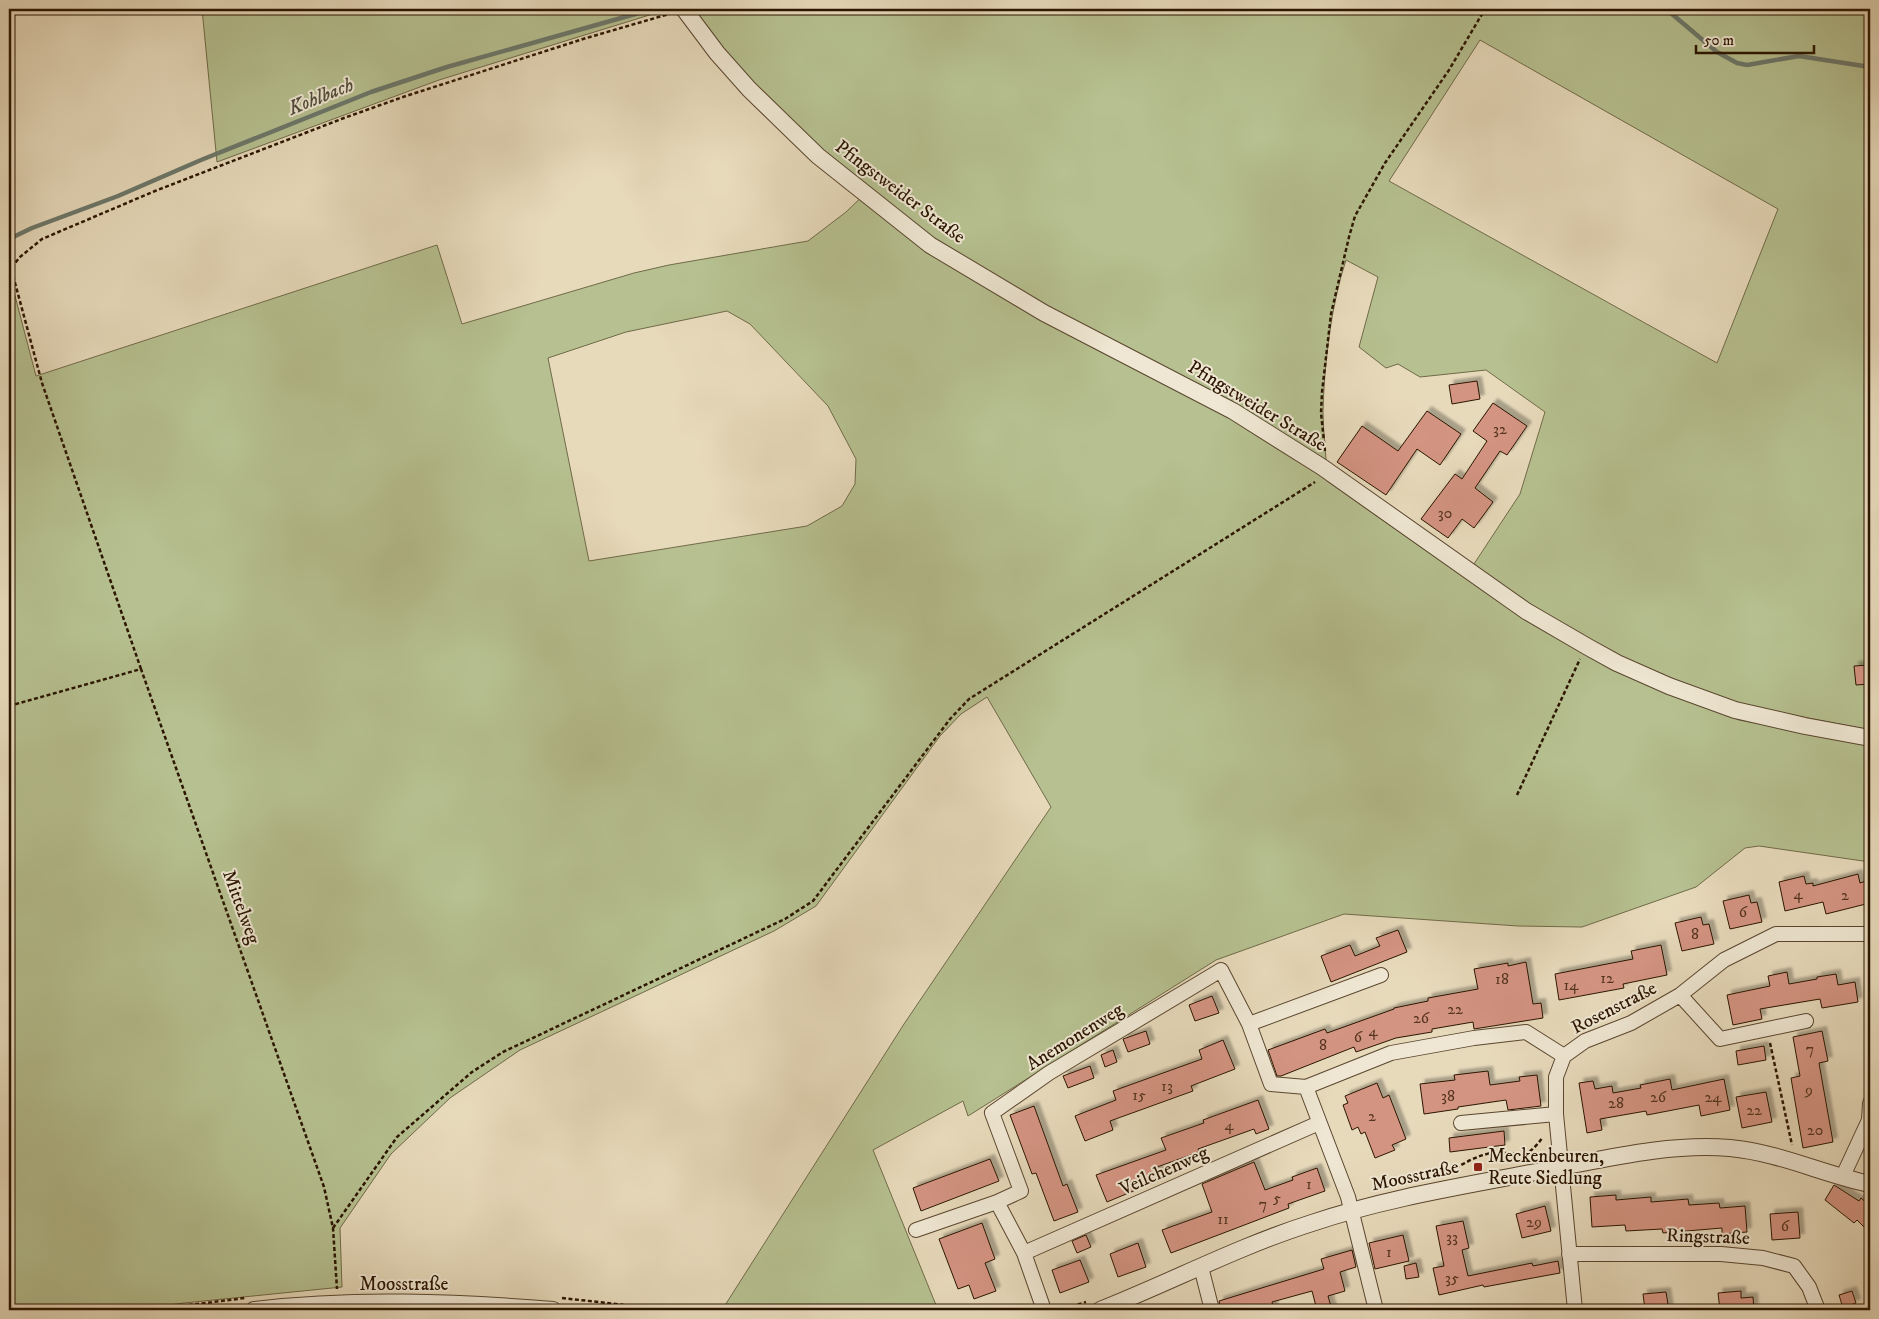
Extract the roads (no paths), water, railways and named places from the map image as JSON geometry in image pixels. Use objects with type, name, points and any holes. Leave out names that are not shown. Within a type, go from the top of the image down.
[{"type":"street","name":"Pfingstweider Straße","points":[[684,9],[717,53],[749,89],[818,156],[930,245],[1044,313],[1232,411],[1325,470],[1526,611],[1565,635],[1618,663],[1669,686],[1735,710],[1870,738]]},
{"type":"street","name":"Rosenstraße","points":[[1575,1310],[1556,1114],[1556,1077],[1564,1056],[1585,1041],[1631,1023],[1680,995],[1724,960],[1776,934],[1870,934]]},
{"type":"street","name":"Anemonenweg","points":[[916,1230],[997,1202],[1021,1191],[992,1113],[1049,1074],[1221,970],[1249,1024],[1271,1084],[1306,1087],[1390,1053],[1474,1038],[1526,1032],[1564,1056]]},
{"type":"street","points":[[1249,1024],[1380,975]]},
{"type":"street","name":"Rosenstraße","points":[[1680,995],[1720,1039],[1806,1021]]},
{"type":"street","points":[[1306,1087],[1352,1210],[1376,1310]]},
{"type":"street","points":[[1843,1176],[1869,1120],[1870,1103]]},
{"type":"street","points":[[1461,1123],[1556,1114]]},
{"type":"street","name":"Veilchenweg","points":[[1024,1253],[1319,1123]]},
{"type":"street","name":"Moosstraße","points":[[1100,1310],[1272,1237],[1352,1210],[1631,1154],[1704,1147],[1758,1152],[1796,1161],[1870,1184]]},
{"type":"street","points":[[997,1202],[1024,1253],[1044,1310]]},
{"type":"street","name":"Ringstraße","points":[[1569,1254],[1721,1254],[1763,1258],[1794,1266],[1809,1286],[1818,1310]]},
{"type":"street","points":[[1201,1266],[1212,1310]]},
{"type":"street","name":"Moosstraße","points":[[254,1310],[338,1303],[379,1302],[467,1304],[554,1310]]},
{"type":"waterway","name":"Kohlbach","points":[[9,239],[32,228],[118,196],[201,160],[371,92],[447,67],[653,9]]},
{"type":"waterway","name":"Kohlbach","points":[[1666,9],[1717,52],[1737,63],[1747,65],[1799,56],[1870,67]]},
{"type":"place","name":"Meckenbeuren, Reute Siedlung","points":[[1478,1167]]}]
